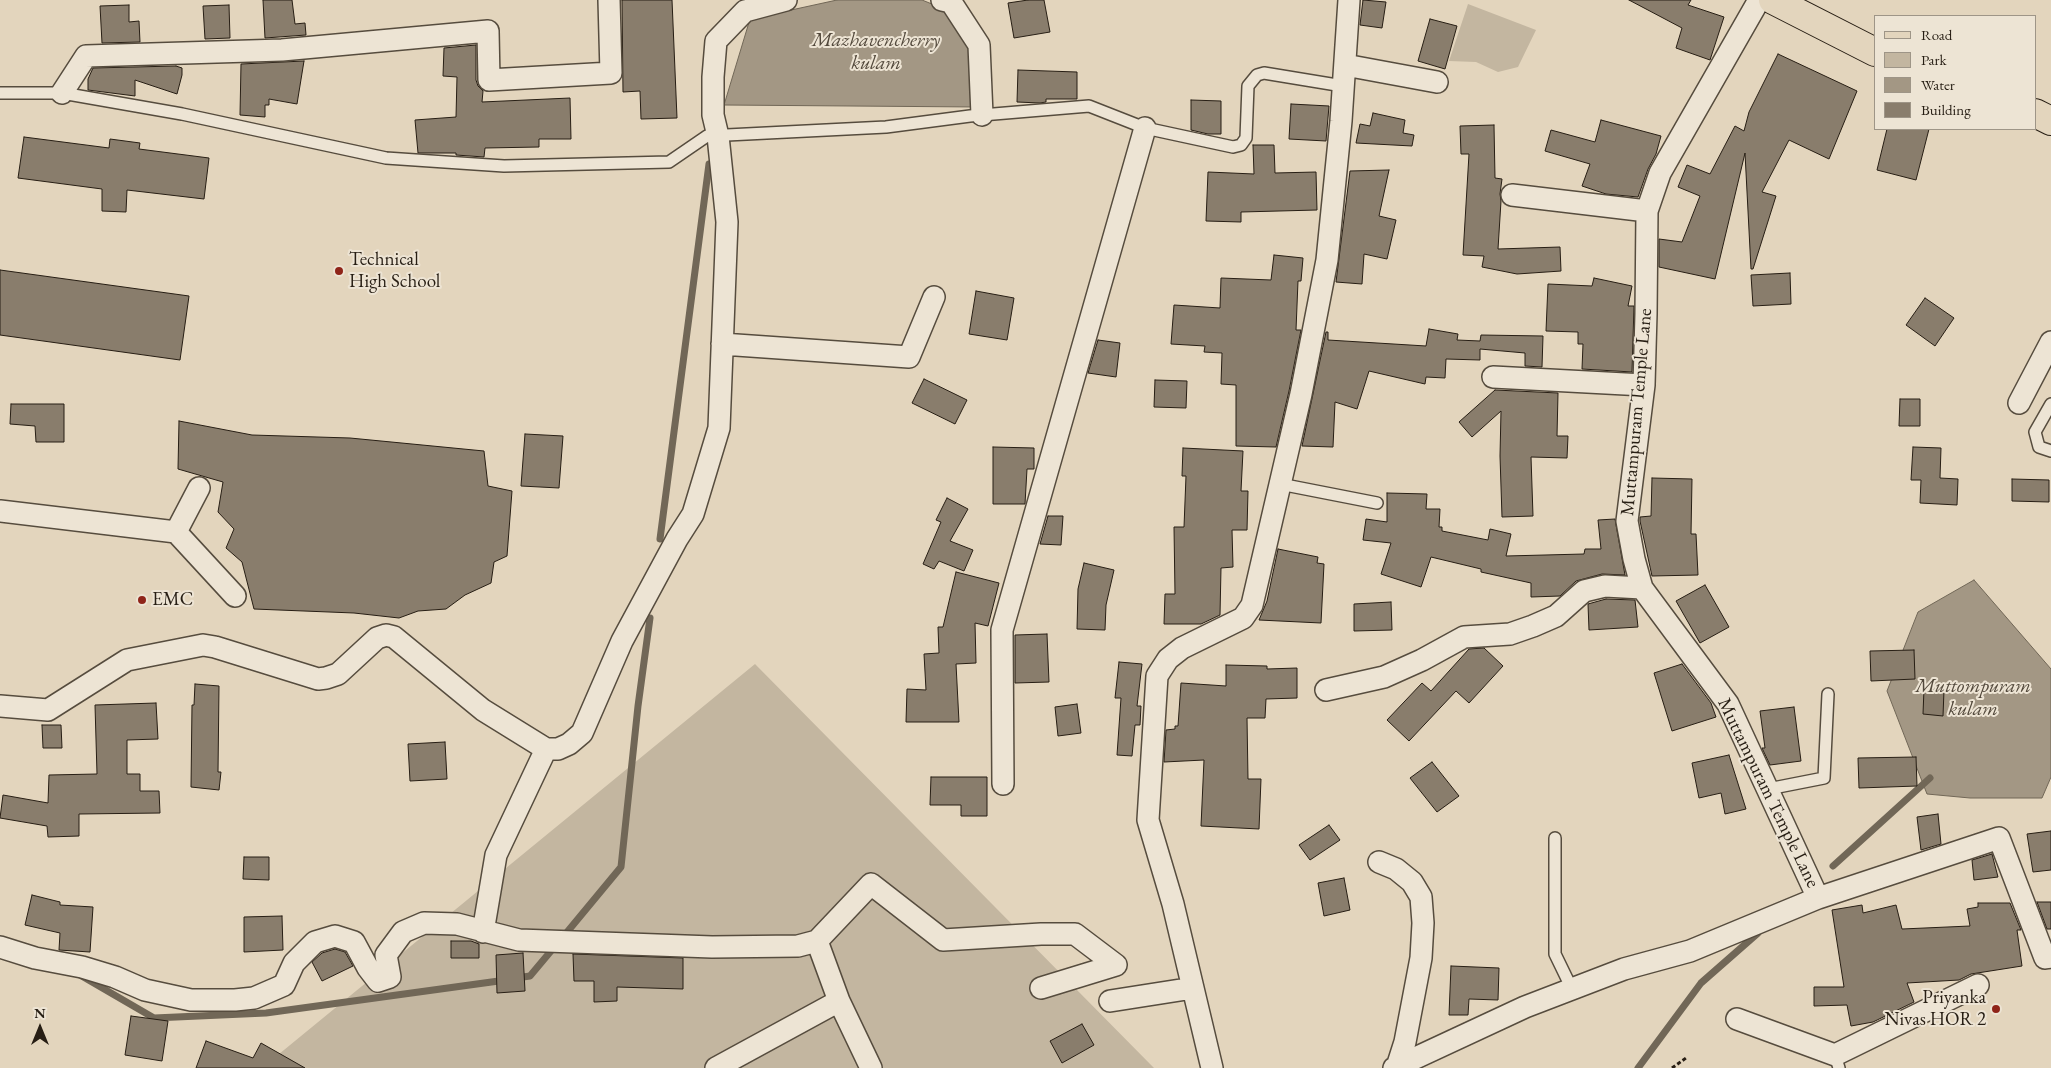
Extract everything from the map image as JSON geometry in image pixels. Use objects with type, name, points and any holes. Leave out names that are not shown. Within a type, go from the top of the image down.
[{"type":"main road","points":[[1773,0],[1874,51]]},
{"type":"main road","points":[[2036,114],[2051,121]]},
{"type":"street","points":[[62,93],[86,56],[282,50],[488,31],[489,80],[611,73],[609,0]]},
{"type":"street","points":[[0,706],[48,710],[127,660],[203,645],[318,679],[326,678],[338,674],[377,638],[386,635],[394,637],[483,710],[546,749],[558,749],[569,744],[582,733],[622,641],[677,539],[693,514],[719,428],[728,222],[718,136],[713,115],[713,77],[716,41],[746,6],[786,0]]},
{"type":"street","points":[[1212,1068],[1173,904],[1148,820],[1157,676],[1168,659],[1182,648],[1243,618],[1252,605],[1301,394],[1327,260],[1341,122],[1349,0]]},
{"type":"street","name":"Muttampuram Temple Lane","points":[[1759,0],[1660,173],[1647,211],[1644,385],[1627,520],[1634,559],[1642,588],[1728,704],[1818,898],[1999,838],[2045,958],[2051,957]]},
{"type":"street","points":[[951,1],[979,45],[982,115]]},
{"type":"street","points":[[1344,76],[1437,82]]},
{"type":"street","points":[[1003,784],[1002,630],[1145,128]]},
{"type":"street","points":[[1512,195],[1647,211]]},
{"type":"street","points":[[722,344],[909,357],[934,297]]},
{"type":"street","points":[[2019,403],[2051,342]]},
{"type":"street","points":[[1493,377],[1644,385]]},
{"type":"street","points":[[176,532],[199,488]]},
{"type":"street","points":[[0,511],[176,532],[235,596]]},
{"type":"street","points":[[1326,690],[1384,677],[1422,660],[1464,637],[1510,634],[1533,626],[1556,616],[1584,591],[1605,586],[1642,588]]},
{"type":"street","points":[[483,932],[496,855],[546,749]]},
{"type":"street","points":[[1379,862],[1396,869],[1412,882],[1421,896],[1423,923],[1421,958],[1405,1042],[1395,1067]]},
{"type":"street","points":[[0,947],[35,958],[82,967],[115,977],[145,990],[191,1000],[235,1000],[254,998],[284,985],[294,963],[315,942],[335,936],[354,942],[368,968],[378,981],[390,977],[386,955],[402,932],[424,923],[457,924],[519,940],[712,947],[798,946],[817,941],[871,884],[943,940],[1041,934],[1076,934],[1116,965],[1041,988]]},
{"type":"street","points":[[1395,1067],[1478,1028],[1572,989],[1624,969],[1690,951],[1818,898]]},
{"type":"street","points":[[817,941],[839,1002],[871,1068]]},
{"type":"street","points":[[1737,1019],[1837,1062],[1978,985]]},
{"type":"street","points":[[1110,1002],[1193,988]]},
{"type":"street","points":[[716,1068],[839,1002]]},
{"type":"lane","points":[[0,93],[62,93],[182,114],[386,158],[504,166],[669,162],[707,136],[886,127],[982,115],[1089,106],[1145,128],[1233,147],[1241,144],[1246,138],[1248,86],[1257,74],[1344,76]]},
{"type":"lane","points":[[2051,404],[2035,432],[2039,447],[2051,452]]},
{"type":"lane","points":[[1280,484],[1377,503]]},
{"type":"lane","points":[[1768,789],[1824,778],[1828,694]]},
{"type":"lane","points":[[1555,838],[1555,954],[1572,989]]},
{"type":"path","points":[[1672,1068],[1686,1058]]},
{"type":"green space","points":[[1468,4],[1536,30],[1518,67],[1498,72],[1476,62],[1449,61]]},
{"type":"green space","points":[[755,664],[1154,1068],[262,1068]]},
{"type":"water","name":"Mazhavencherry kulam","points":[[837,0],[922,0],[959,15],[979,33],[978,107],[724,105],[750,19]]},
{"type":"water","name":"Muttompuram kulam","points":[[1974,580],[2051,669],[2051,777],[2042,798],[1970,798],[1927,794],[1887,691],[1918,612]]},
{"type":"building","points":[[263,0],[292,0],[295,24],[305,23],[306,35],[265,38]]},
{"type":"building","points":[[622,0],[672,0],[677,118],[641,119],[640,91],[623,92]]},
{"type":"building","points":[[1044,0],[1050,32],[1014,38],[1008,3]]},
{"type":"building","points":[[1363,0],[1386,2],[1382,28],[1360,25]]},
{"type":"building","points":[[1629,0],[1691,0],[1688,5],[1724,17],[1710,60],[1676,48],[1682,28]]},
{"type":"building","points":[[129,5],[129,22],[139,21],[140,42],[102,43],[100,6]]},
{"type":"building","points":[[229,5],[230,38],[205,39],[203,6]]},
{"type":"building","points":[[1430,19],[1457,26],[1445,69],[1418,61]]},
{"type":"building","points":[[476,45],[476,80],[478,86],[483,91],[482,102],[570,98],[571,139],[539,139],[539,147],[485,148],[484,157],[456,155],[456,153],[418,153],[415,120],[456,117],[457,77],[443,76],[444,48]]},
{"type":"building","points":[[1778,54],[1857,91],[1829,159],[1789,140],[1762,192],[1776,196],[1753,269],[1751,269],[1745,153],[1715,279],[1659,267],[1659,239],[1682,242],[1700,196],[1678,187],[1687,165],[1710,174],[1735,126],[1744,131],[1749,112]]},
{"type":"building","points":[[304,61],[297,104],[269,99],[269,105],[265,105],[265,117],[240,115],[241,64]]},
{"type":"building","points":[[176,66],[182,68],[177,94],[135,80],[135,96],[88,90],[88,79],[93,68]]},
{"type":"building","points":[[1018,70],[1077,72],[1077,99],[1046,99],[1046,102],[1040,103],[1017,102]]},
{"type":"building","points":[[1191,100],[1221,101],[1221,134],[1208,134],[1191,130]]},
{"type":"building","points":[[1291,104],[1329,106],[1326,141],[1289,139]]},
{"type":"building","points":[[1373,113],[1405,120],[1403,133],[1414,135],[1412,146],[1356,143],[1360,124],[1370,126]]},
{"type":"building","points":[[1601,120],[1661,136],[1656,154],[1648,169],[1638,197],[1606,194],[1582,186],[1590,164],[1545,151],[1551,130],[1595,142]]},
{"type":"building","points":[[1494,125],[1495,178],[1502,179],[1498,249],[1560,247],[1561,271],[1517,274],[1482,267],[1484,256],[1463,255],[1469,154],[1461,154],[1460,126]]},
{"type":"building","points":[[1887,130],[1929,130],[1916,180],[1877,170]]},
{"type":"building","points":[[24,137],[109,148],[110,139],[140,143],[139,149],[209,158],[204,199],[127,190],[126,212],[102,211],[102,189],[18,178]]},
{"type":"building","points":[[1253,145],[1274,145],[1275,173],[1316,172],[1317,210],[1241,212],[1241,222],[1206,221],[1208,172],[1254,174]]},
{"type":"building","points":[[1389,170],[1379,216],[1396,220],[1387,259],[1364,254],[1362,284],[1336,282],[1350,171]]},
{"type":"building","points":[[1274,255],[1303,258],[1301,281],[1298,281],[1296,330],[1301,330],[1289,391],[1276,447],[1236,446],[1236,385],[1221,384],[1222,353],[1204,352],[1205,346],[1171,344],[1174,305],[1220,308],[1221,278],[1271,280]]},
{"type":"building","points":[[0,270],[189,296],[180,360],[0,335]]},
{"type":"building","points":[[1790,273],[1791,304],[1753,306],[1751,275]]},
{"type":"building","points":[[1594,278],[1632,286],[1628,306],[1634,306],[1632,372],[1582,369],[1583,344],[1578,344],[1578,332],[1546,331],[1548,284],[1592,286]]},
{"type":"building","points":[[976,291],[1014,298],[1007,340],[969,334]]},
{"type":"building","points":[[1925,298],[1954,318],[1935,346],[1906,325]]},
{"type":"building","points":[[1429,329],[1458,334],[1457,340],[1480,341],[1481,335],[1543,336],[1542,367],[1525,366],[1525,353],[1480,349],[1480,360],[1446,359],[1445,378],[1426,377],[1425,384],[1369,371],[1357,409],[1335,402],[1333,447],[1302,446],[1326,332],[1328,332],[1328,340],[1426,346]]},
{"type":"building","points":[[1098,340],[1120,343],[1116,377],[1088,373]]},
{"type":"building","points":[[924,379],[967,400],[955,424],[912,403]]},
{"type":"building","points":[[1155,380],[1187,381],[1186,408],[1154,407]]},
{"type":"building","points":[[1495,390],[1558,393],[1557,436],[1568,436],[1567,458],[1531,457],[1533,516],[1502,517],[1501,411],[1472,437],[1459,422]]},
{"type":"building","points":[[1900,399],[1920,399],[1920,426],[1899,426]]},
{"type":"building","points":[[11,404],[64,404],[64,442],[36,442],[35,426],[10,424]]},
{"type":"building","name":"EMC","points":[[179,421],[252,435],[350,438],[484,451],[488,486],[512,491],[507,556],[494,562],[491,583],[465,595],[446,609],[418,611],[399,618],[354,613],[254,609],[242,562],[226,548],[234,529],[218,512],[223,482],[178,469]]},
{"type":"building","points":[[525,434],[563,436],[559,488],[521,486]]},
{"type":"building","points":[[993,447],[1034,448],[1034,469],[1027,469],[1025,504],[993,504]]},
{"type":"building","points":[[1913,447],[1941,448],[1940,478],[1958,479],[1957,505],[1920,503],[1921,480],[1911,480]]},
{"type":"building","points":[[1183,448],[1243,451],[1241,491],[1248,491],[1247,530],[1232,530],[1233,567],[1221,568],[1220,615],[1201,624],[1164,624],[1165,594],[1175,594],[1174,527],[1184,527],[1186,476],[1182,476]]},
{"type":"building","points":[[1652,478],[1692,479],[1691,534],[1696,534],[1698,575],[1652,576],[1640,517],[1651,516]]},
{"type":"building","points":[[2012,479],[2049,480],[2049,502],[2012,501]]},
{"type":"building","points":[[1387,493],[1427,494],[1426,509],[1440,509],[1439,527],[1442,527],[1442,531],[1488,540],[1490,529],[1511,534],[1506,556],[1584,554],[1585,549],[1601,549],[1598,520],[1615,519],[1625,575],[1602,574],[1576,581],[1560,596],[1531,597],[1531,583],[1481,572],[1481,569],[1431,557],[1421,587],[1381,574],[1391,543],[1363,540],[1366,519],[1387,522]]},
{"type":"building","points":[[947,498],[968,509],[950,541],[973,550],[964,571],[939,561],[934,569],[923,564],[941,522],[936,520]]},
{"type":"building","points":[[1048,516],[1063,516],[1061,545],[1040,544]]},
{"type":"building","points":[[1278,549],[1318,557],[1317,563],[1324,564],[1321,623],[1259,620],[1267,601]]},
{"type":"building","points":[[1084,563],[1114,570],[1106,605],[1105,630],[1077,629],[1078,589]]},
{"type":"building","points":[[956,572],[999,583],[988,626],[975,623],[976,663],[956,664],[959,722],[906,722],[907,689],[926,690],[924,654],[939,653],[938,627],[943,627]]},
{"type":"building","points":[[1705,585],[1729,627],[1700,643],[1676,601]]},
{"type":"building","points":[[1606,599],[1635,600],[1638,627],[1589,630],[1588,604]]},
{"type":"building","points":[[1391,602],[1392,630],[1354,631],[1354,604]]},
{"type":"building","points":[[1047,634],[1049,682],[1015,683],[1015,635]]},
{"type":"building","points":[[1484,648],[1503,666],[1469,703],[1456,691],[1409,741],[1387,720],[1422,683],[1431,691],[1469,649]]},
{"type":"building","points":[[1914,650],[1915,679],[1871,681],[1870,651]]},
{"type":"building","points":[[1119,662],[1142,664],[1137,706],[1141,706],[1140,725],[1135,725],[1132,756],[1117,755],[1121,698],[1115,698]]},
{"type":"building","points":[[1682,664],[1711,703],[1716,717],[1672,731],[1654,673]]},
{"type":"building","points":[[1226,665],[1267,666],[1267,669],[1297,668],[1297,698],[1266,699],[1265,718],[1247,718],[1248,779],[1261,779],[1259,829],[1201,826],[1204,760],[1164,762],[1166,730],[1175,729],[1175,726],[1178,726],[1181,683],[1226,686]]},
{"type":"building","points":[[195,684],[219,686],[218,772],[221,772],[219,790],[191,787],[192,705],[194,705]]},
{"type":"building","points":[[1924,689],[1944,690],[1943,716],[1923,714]]},
{"type":"building","points":[[156,703],[158,739],[127,740],[127,774],[140,774],[140,791],[159,791],[160,813],[79,814],[79,836],[48,837],[47,826],[0,818],[3,795],[48,803],[49,775],[97,774],[95,705]]},
{"type":"building","points":[[1077,704],[1081,733],[1058,736],[1055,707]]},
{"type":"building","points":[[1794,707],[1801,761],[1770,765],[1762,748],[1765,748],[1760,711]]},
{"type":"building","points":[[42,725],[61,725],[62,748],[43,748]]},
{"type":"building","points":[[445,742],[447,779],[410,781],[408,744]]},
{"type":"building","points":[[1729,755],[1746,809],[1725,814],[1721,793],[1699,798],[1692,763]]},
{"type":"building","points":[[1916,757],[1917,786],[1859,788],[1858,758]]},
{"type":"building","points":[[1432,762],[1459,796],[1437,812],[1410,778]]},
{"type":"building","points":[[931,777],[987,777],[987,816],[961,816],[961,805],[930,805]]},
{"type":"building","points":[[1938,814],[1941,844],[1921,850],[1917,817]]},
{"type":"building","points":[[1329,825],[1340,840],[1310,860],[1299,845]]},
{"type":"building","points":[[2051,831],[2051,870],[2033,872],[2027,834]]},
{"type":"building","points":[[1992,854],[1998,877],[1974,880],[1972,860]]},
{"type":"building","points":[[244,857],[269,857],[269,880],[243,879]]},
{"type":"building","points":[[1344,878],[1350,910],[1324,916],[1318,883]]},
{"type":"building","points":[[32,895],[60,902],[60,905],[93,907],[90,952],[59,950],[60,933],[25,925]]},
{"type":"building","points":[[2037,902],[2051,902],[2051,929],[2047,929]]},
{"type":"building","points":[[1978,903],[2010,903],[2021,930],[2017,930],[2022,966],[1971,974],[1959,980],[1907,983],[1914,1002],[1873,1022],[1851,1026],[1847,1005],[1814,1006],[1814,987],[1844,987],[1832,910],[1862,905],[1863,913],[1896,905],[1902,929],[1970,926],[1967,909],[1978,907]]},
{"type":"building","points":[[282,916],[283,950],[244,952],[244,917]]},
{"type":"building","points":[[451,941],[471,941],[479,944],[479,958],[451,958]]},
{"type":"building","points":[[335,949],[345,952],[353,966],[322,981],[312,962],[322,953]]},
{"type":"building","points":[[523,953],[525,991],[497,993],[496,955]]},
{"type":"building","points":[[573,954],[683,958],[683,989],[617,987],[617,1001],[594,1002],[594,981],[574,981]]},
{"type":"building","points":[[1451,966],[1499,968],[1498,1000],[1469,999],[1468,1015],[1449,1015]]},
{"type":"building","points":[[131,1016],[168,1021],[162,1061],[125,1055]]},
{"type":"building","points":[[1082,1024],[1094,1045],[1062,1063],[1050,1041]]},
{"type":"building","points":[[206,1041],[253,1058],[261,1043],[305,1068],[196,1068]]},
{"type":"waterway","points":[[660,539],[709,164]]},
{"type":"waterway","points":[[563,937],[621,867],[638,706],[650,618]]},
{"type":"waterway","points":[[1833,866],[1930,778]]},
{"type":"waterway","points":[[1638,1068],[1701,983],[1758,933]]},
{"type":"waterway","points":[[516,978],[530,976],[556,945]]},
{"type":"waterway","points":[[80,975],[154,1018],[266,1013],[506,980]]},
{"type":"place","name":"Technical High School","points":[[339,271]]},
{"type":"place","name":"EMC","points":[[142,600]]},
{"type":"place","name":"Priyanka Nivas HOR 2","points":[[1996,1009]]}]
